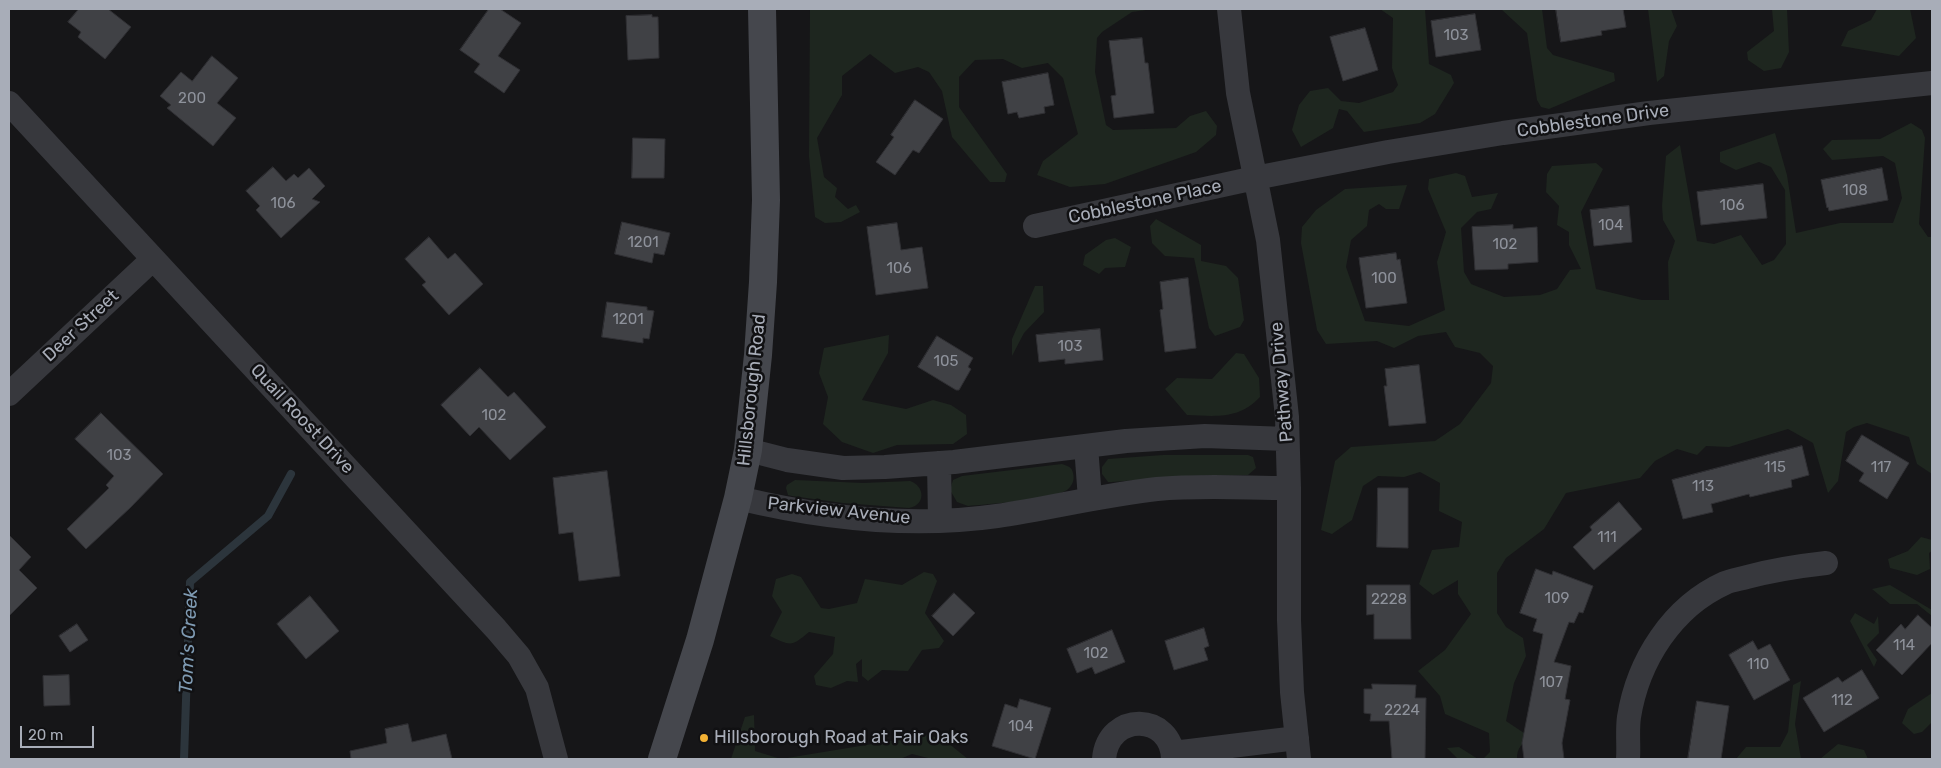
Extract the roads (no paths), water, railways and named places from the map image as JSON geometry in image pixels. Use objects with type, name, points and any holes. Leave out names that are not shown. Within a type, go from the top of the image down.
[{"type":"main road","name":"Hillsborough Road","points":[[662,759],[700,640],[738,498],[748,450],[757,373],[766,200],[762,9]]},
{"type":"street","name":"Pathway Drive","points":[[1228,9],[1238,93],[1268,240],[1287,417],[1289,620],[1292,692],[1298,748]]},
{"type":"street","name":"Cobblestone Drive","points":[[1256,178],[1427,146],[1649,113],[1932,83]]},
{"type":"street","name":"Quail Roost Drive","points":[[9,103],[519,656],[537,688],[556,759]]},
{"type":"street","name":"Cobblestone Place","points":[[1035,226],[1256,178]]},
{"type":"street","name":"Deer Street","points":[[9,394],[153,259]]},
{"type":"street","points":[[748,450],[787,460],[843,468],[939,463],[1086,446],[1205,436],[1287,439]]},
{"type":"street","points":[[1086,446],[1090,499]]},
{"type":"street","points":[[939,463],[940,520]]},
{"type":"street","name":"Parkview Avenue","points":[[738,498],[777,507],[839,515],[885,520],[940,520],[996,516],[1115,494],[1193,486],[1289,488]]},
{"type":"street","points":[[1628,759],[1629,718],[1640,675],[1650,654],[1671,624],[1696,601],[1725,583],[1772,570],[1826,563]]},
{"type":"street","points":[[1104,759],[1106,747],[1111,737],[1120,729],[1130,724],[1141,723],[1153,726],[1162,733],[1170,742],[1173,756],[1298,748]]},
{"type":"waterway","name":"Tom's Creek","points":[[184,759],[190,582],[268,516],[291,474]]},
{"type":"place","name":"Hillsborough Road at Fair Oaks","points":[[704,738]]}]
